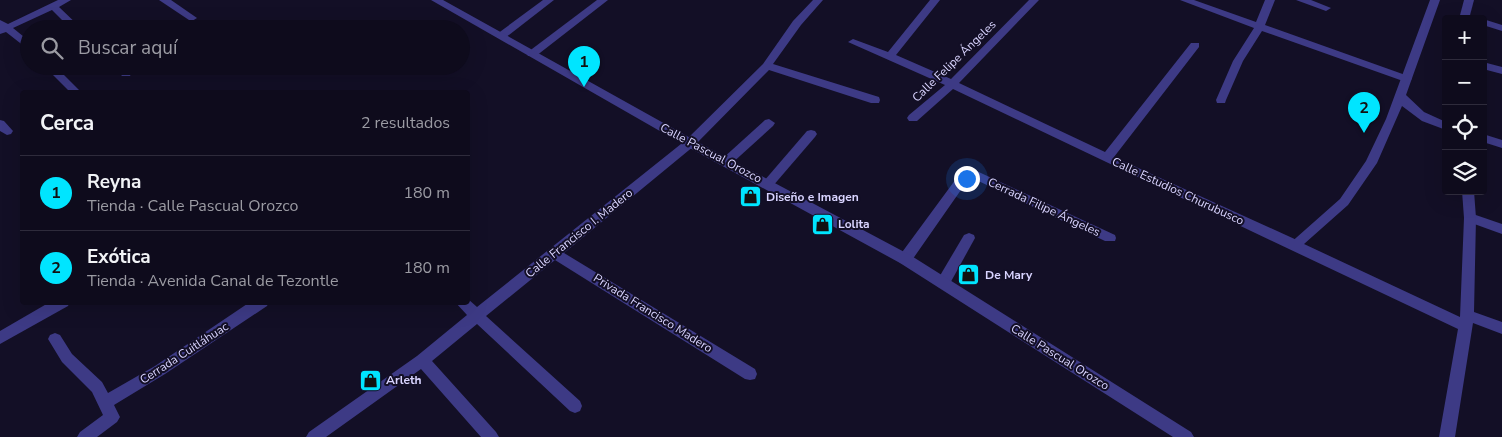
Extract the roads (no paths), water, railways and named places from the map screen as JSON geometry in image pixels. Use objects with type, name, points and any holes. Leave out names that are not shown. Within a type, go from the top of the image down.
[{"type":"street","points":[[2,27],[66,0]]},
{"type":"street","points":[[164,0],[192,18]]},
{"type":"street","name":"Calle Pascual Orozco","points":[[436,0],[726,162],[905,259],[1186,437]]},
{"type":"street","points":[[501,36],[549,0]]},
{"type":"street","points":[[532,54],[603,0]]},
{"type":"street","name":"Calle Francisco I. Madero","points":[[318,436],[422,360],[690,142],[767,66],[798,23],[818,0]]},
{"type":"street","points":[[890,56],[935,0]]},
{"type":"street","name":"Calle Felipe Ángeles","points":[[913,118],[952,84],[1034,0]]},
{"type":"street","points":[[1185,0],[1407,79]]},
{"type":"street","points":[[1221,100],[1238,61],[1259,27],[1270,0]]},
{"type":"street","points":[[1302,0],[1326,8]]},
{"type":"street","points":[[1294,244],[1344,202],[1380,147],[1401,96],[1435,0]]},
{"type":"street","points":[[1468,15],[1469,0]]},
{"type":"street","points":[[53,6],[68,20]]},
{"type":"street","points":[[1487,23],[1502,28]]},
{"type":"street","points":[[2,27],[20,40]]},
{"type":"street","name":"Calle Estudios Churubusco","points":[[853,42],[890,56],[952,84],[1107,158],[1466,321],[1502,328]]},
{"type":"street","points":[[1107,158],[1195,45]]},
{"type":"street","points":[[767,66],[875,100]]},
{"type":"street","points":[[1487,66],[1502,71]]},
{"type":"street","points":[[58,75],[74,90]]},
{"type":"street","points":[[1401,96],[1407,106],[1418,114],[1442,124]]},
{"type":"street","points":[[726,162],[769,123]]},
{"type":"street","points":[[768,184],[811,134]]},
{"type":"street","points":[[1487,139],[1502,144]]},
{"type":"street","name":"Cerrada Filipe Ángeles","points":[[905,259],[968,171],[1110,238]]},
{"type":"street","points":[[1450,436],[1466,321],[1470,218],[1468,195]]},
{"type":"street","points":[[1470,218],[1502,229]]},
{"type":"street","points":[[943,283],[969,238]]},
{"type":"street","name":"Privada Francisco Madero","points":[[554,253],[750,374]]},
{"type":"street","points":[[0,338],[58,305]]},
{"type":"street","name":"Cerrada Cuitláhuac","points":[[85,437],[109,409],[160,370],[258,305]]},
{"type":"street","points":[[465,305],[575,406]]},
{"type":"street","points":[[55,340],[66,358],[97,387],[109,409]]},
{"type":"street","points":[[422,360],[491,437]]},
{"type":"place","name":"Reyna","points":[[584,87]]},
{"type":"place","name":"Exótica","points":[[1364,133]]},
{"type":"place","name":"Diseño e Imagen","points":[[750,197]]},
{"type":"place","name":"Lolita","points":[[822,224]]},
{"type":"place","name":"De Mary","points":[[969,275]]},
{"type":"place","name":"Arleth","points":[[370,380]]}]
